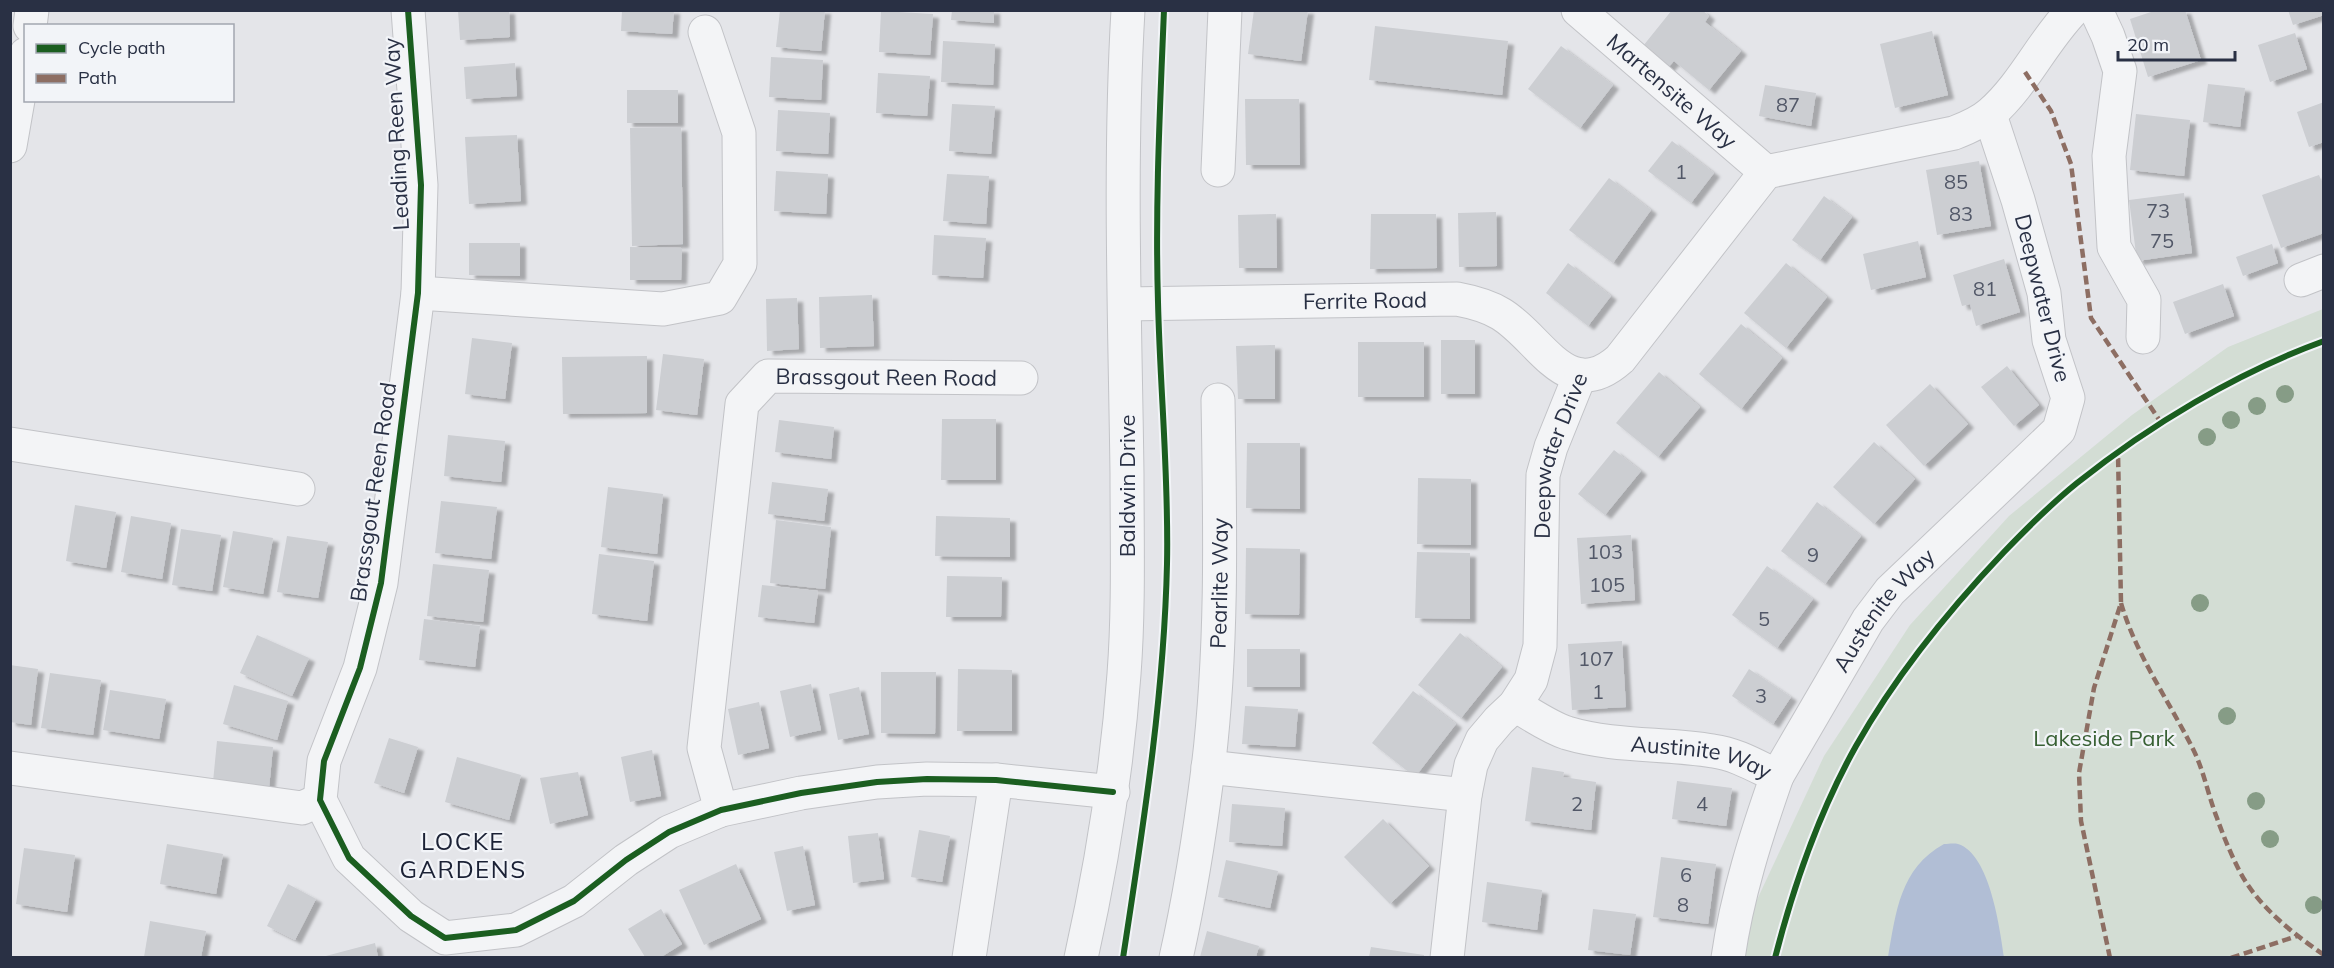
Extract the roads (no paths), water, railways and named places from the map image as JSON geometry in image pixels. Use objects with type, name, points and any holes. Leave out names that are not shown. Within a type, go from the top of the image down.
[{"type":"street","name":"Leading Reen Way","points":[[408,10],[421,185],[418,293]]},
{"type":"street","name":"Baldwin Drive","points":[[1081,957],[1094,900],[1113,792],[1124,673],[1126,606],[1123,177],[1128,10]]},
{"type":"street","points":[[1218,170],[1225,10]]},
{"type":"street","points":[[1766,172],[1954,133],[1990,115],[2007,97],[2047,40],[2073,10]]},
{"type":"street","points":[[2096,10],[2120,71],[2109,156],[2114,247],[2144,300],[2143,337]]},
{"type":"street","name":"Martensite Way","points":[[1579,11],[1766,172]]},
{"type":"street","points":[[418,293],[663,309],[720,298],[740,264],[739,133],[705,32]]},
{"type":"street","points":[[10,146],[24,66]]},
{"type":"street","name":"Deepwater Drive","points":[[1990,115],[2018,200],[2044,293],[2049,340],[2068,398],[2059,430],[2019,468]]},
{"type":"street","name":"Deepwater Drive","points":[[1447,957],[1465,795],[1471,765],[1482,740],[1498,720],[1515,705],[1531,680],[1540,646],[1543,475],[1546,460],[1580,375],[1602,372],[1620,359],[1766,172]]},
{"type":"street","name":"Brassgout Reen Road","points":[[320,800],[324,761],[360,668],[381,584],[418,293]]},
{"type":"street","name":"Ferrite Road","points":[[1125,304],[1457,299],[1480,304],[1503,315],[1555,363],[1565,370],[1580,375]]},
{"type":"street","name":"Brassgout Reen Road","points":[[721,810],[704,748],[742,404],[768,376],[1021,378]]},
{"type":"street","name":"Pearlite Way","points":[[1176,957],[1194,864],[1208,767],[1216,670],[1220,535],[1218,400]]},
{"type":"street","points":[[10,444],[298,489]]},
{"type":"street","name":"Austenite Way","points":[[1777,776],[1868,620],[1890,591],[2019,468]]},
{"type":"street","name":"Austinite Way","points":[[1515,705],[1545,723],[1566,732],[1591,738],[1714,751],[1746,761],[1777,776],[1742,884],[1728,957]]},
{"type":"street","points":[[1208,767],[1465,795]]},
{"type":"street","points":[[10,768],[302,808],[320,800],[350,858],[443,948],[516,930],[574,901],[626,860],[669,832],[721,810],[801,793],[877,782],[927,779],[996,780],[1113,792]]},
{"type":"street","points":[[969,957],[996,780]]},
{"type":"water","points":[[1944,844],[1958,844],[1969,851],[1986,877],[2000,929],[2004,957],[1888,957],[1898,908],[1909,878],[1929,854]]},
{"type":"district","name":"LOCKE GARDENS","points":[[463,856]]},
{"type":"park label","name":"Lakeside Park","points":[[2104,738]]}]
